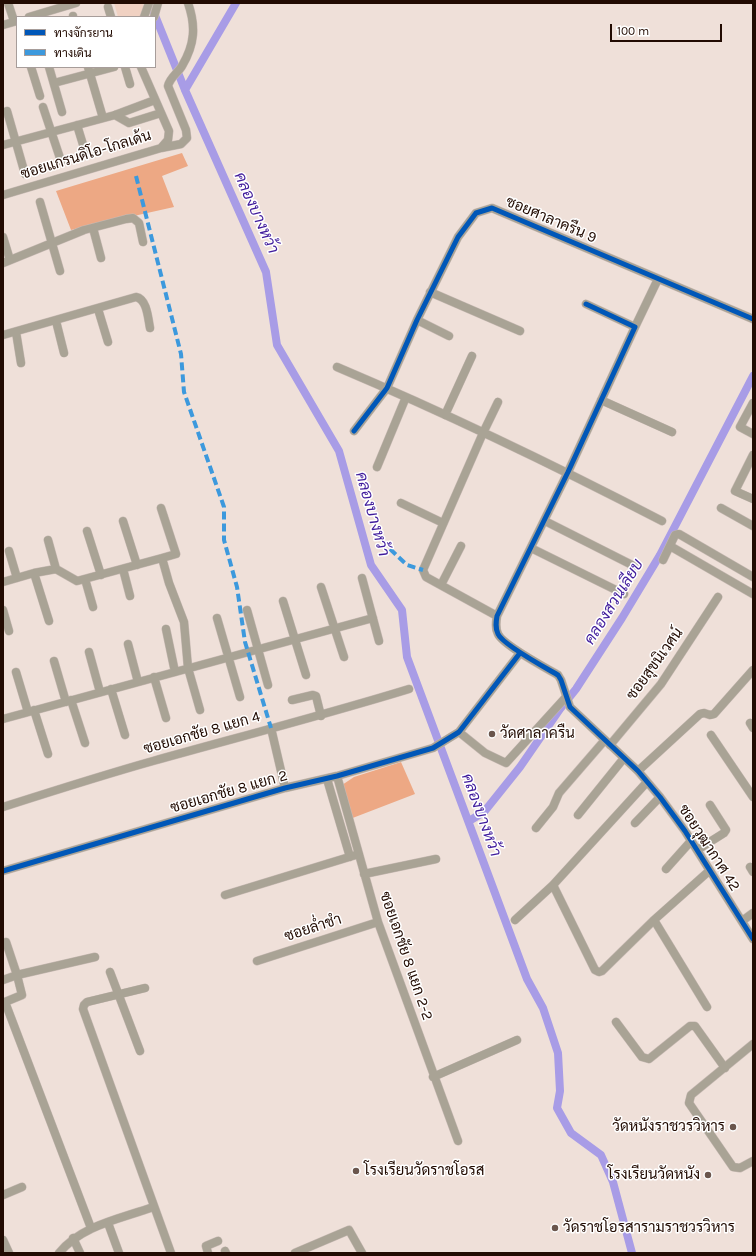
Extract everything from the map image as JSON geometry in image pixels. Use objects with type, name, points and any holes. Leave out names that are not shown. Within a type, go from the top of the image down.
[{"type":"street","points":[[3,25],[16,21],[8,3]]},
{"type":"street","points":[[31,16],[47,7],[76,3]]},
{"type":"street","points":[[154,16],[158,3]]},
{"type":"street","points":[[161,148],[181,144],[187,138],[186,130],[168,86],[173,77],[182,67],[189,51],[194,27],[194,19],[188,3]]},
{"type":"street","points":[[108,7],[111,16]]},
{"type":"street","points":[[31,68],[40,96]]},
{"type":"street","points":[[49,68],[62,112]]},
{"type":"street","points":[[54,83],[89,71],[108,68]]},
{"type":"street","points":[[125,68],[130,84]]},
{"type":"street","name":"ซอยแกรนดิโอ-โกลเด้น","points":[[3,195],[161,148],[168,140],[169,131],[141,68]]},
{"type":"street","points":[[89,71],[103,118]]},
{"type":"street","points":[[3,145],[115,115],[155,100]]},
{"type":"street","points":[[44,107],[61,161]]},
{"type":"street","points":[[7,111],[25,174]]},
{"type":"street","points":[[115,115],[130,123],[161,113]]},
{"type":"street","points":[[77,125],[85,151]]},
{"type":"street","points":[[40,202],[60,271]]},
{"type":"street","name":"ซอยศาลาครืน 9","points":[[354,431],[387,388],[416,320],[458,237],[476,213],[492,208],[753,319]]},
{"type":"street","points":[[3,237],[6,262],[92,228],[132,218],[139,223],[143,242]]},
{"type":"street","points":[[92,228],[101,258]]},
{"type":"street","points":[[498,402],[422,570],[426,577],[497,616],[545,521],[658,279]]},
{"type":"street","points":[[430,292],[520,331]]},
{"type":"street","points":[[3,335],[139,298],[144,303],[150,328]]},
{"type":"street","points":[[586,304],[635,328]]},
{"type":"street","points":[[98,309],[108,342]]},
{"type":"street","points":[[416,320],[449,336]]},
{"type":"street","points":[[56,321],[64,353]]},
{"type":"street","points":[[16,332],[21,363]]},
{"type":"street","points":[[445,416],[472,356]]},
{"type":"street","points":[[338,367],[387,388],[568,472],[662,521]]},
{"type":"street","points":[[377,467],[406,397]]},
{"type":"street","points":[[601,400],[672,432]]},
{"type":"street","points":[[753,403],[740,427],[753,434]]},
{"type":"street","points":[[753,455],[735,491],[753,499]]},
{"type":"street","points":[[401,503],[443,524]]},
{"type":"street","points":[[3,582],[34,572],[56,569],[77,581],[176,554],[161,508]]},
{"type":"street","points":[[721,508],[753,526]]},
{"type":"street","points":[[123,521],[137,565]]},
{"type":"street","points":[[545,521],[634,566]]},
{"type":"street","points":[[87,530],[101,575]]},
{"type":"street","points":[[663,560],[675,535],[679,534],[753,577]]},
{"type":"street","points":[[48,540],[56,569]]},
{"type":"street","points":[[441,585],[461,546]]},
{"type":"street","points":[[670,546],[753,594]]},
{"type":"street","points":[[531,548],[624,594]]},
{"type":"street","points":[[9,550],[17,578]]},
{"type":"street","points":[[162,558],[169,583],[184,622],[188,668],[200,710]]},
{"type":"street","points":[[123,569],[130,596]]},
{"type":"street","points":[[34,572],[49,621]]},
{"type":"street","points":[[362,578],[379,641]]},
{"type":"street","points":[[85,579],[93,607]]},
{"type":"street","points":[[321,587],[344,657]]},
{"type":"street","name":"ซอยสุขนิเวศน์","points":[[536,828],[553,807],[559,793],[661,684],[718,597]]},
{"type":"street","points":[[283,601],[306,675]]},
{"type":"street","points":[[3,610],[9,632]]},
{"type":"street","points":[[247,610],[268,685]]},
{"type":"street","name":"ซอยวุฒากาศ 42","points":[[497,616],[496,627],[498,636],[520,653],[558,675],[562,680],[566,698],[570,707],[638,771],[660,797],[691,841],[753,939]]},
{"type":"street","points":[[217,618],[240,697]]},
{"type":"street","points":[[3,719],[373,618]]},
{"type":"street","points":[[166,629],[175,672]]},
{"type":"street","points":[[128,644],[138,682]]},
{"type":"street","points":[[89,652],[100,692]]},
{"type":"street","points":[[520,653],[459,732],[485,753],[506,763],[566,698]]},
{"type":"street","points":[[54,661],[85,743]]},
{"type":"street","points":[[638,771],[700,714],[714,714],[753,670]]},
{"type":"street","points":[[16,672],[48,754]]},
{"type":"street","points":[[154,677],[166,718]]},
{"type":"street","points":[[111,689],[125,734]]},
{"type":"street","name":"ซอยเอกชัย 8 แยก 4","points":[[3,807],[151,761],[321,716],[409,689]]},
{"type":"street","points":[[292,700],[313,695],[316,696],[321,716]]},
{"type":"street","points":[[271,728],[285,788]]},
{"type":"street","name":"ซอยเอกชัย 8 แยก 2","points":[[3,871],[285,788],[327,779],[433,748],[459,732]]},
{"type":"street","points":[[711,735],[753,797]]},
{"type":"street","points":[[578,815],[624,758]]},
{"type":"street","name":"ซอยเอกชัย 8 แยก 2-2","points":[[337,776],[378,922],[433,1077],[458,1142]]},
{"type":"street","points":[[327,779],[350,857]]},
{"type":"street","points":[[515,920],[553,885],[647,782]]},
{"type":"street","points":[[635,823],[660,797]]},
{"type":"street","points":[[696,850],[724,833],[726,830],[710,805]]},
{"type":"street","points":[[666,869],[691,841]]},
{"type":"street","points":[[225,895],[359,854]]},
{"type":"street","points":[[364,874],[436,859]]},
{"type":"street","points":[[553,885],[595,970],[598,972],[602,971],[654,920],[709,871]]},
{"type":"street","points":[[742,921],[753,913]]},
{"type":"street","points":[[654,920],[707,1007]]},
{"type":"street","name":"ซอยล่ำชำ","points":[[257,961],[378,922]]},
{"type":"street","points":[[6,942],[22,995],[6,1001],[5,1004],[91,1228]]},
{"type":"street","points":[[3,980],[94,956]]},
{"type":"street","points":[[110,972],[140,1051]]},
{"type":"street","points":[[145,988],[119,996],[86,1002],[83,1009],[153,1207],[171,1253]]},
{"type":"street","points":[[616,1022],[642,1057],[646,1059],[650,1059],[690,1026],[695,1026],[725,1068]]},
{"type":"street","points":[[433,1077],[517,1040]]},
{"type":"street","points":[[753,1044],[691,1095],[690,1103],[733,1167],[740,1168],[753,1161]]},
{"type":"street","points":[[3,1195],[22,1187]]},
{"type":"street","points":[[59,1253],[73,1238],[91,1228],[153,1207]]},
{"type":"street","points":[[108,1223],[119,1253]]},
{"type":"street","points":[[295,1253],[349,1230],[362,1253]]},
{"type":"street","points":[[73,1238],[80,1253]]},
{"type":"street","points":[[3,1240],[8,1253]]},
{"type":"street","points":[[208,1253],[206,1246],[218,1241]]},
{"type":"shaded area","points":[[114,3],[143,3],[144,8],[141,16],[118,16]]},
{"type":"shaded area","points":[[182,153],[188,166],[162,176],[174,207],[71,230],[56,191]]},
{"type":"shaded area","points":[[401,762],[415,794],[350,819],[342,785],[354,777]]},
{"type":"waterway","name":"คลองบางหว้า","points":[[150,3],[155,16]]},
{"type":"waterway","points":[[185,90],[236,3]]},
{"type":"waterway","name":"คลองบางหว้า","points":[[156,18],[185,90],[266,272],[277,345],[339,451],[371,565],[402,610],[407,657],[527,979],[543,1008],[558,1053],[560,1091],[557,1108],[571,1133],[601,1155],[613,1182],[632,1253]]},
{"type":"waterway","name":"คลองสวนเลียบ","points":[[469,821],[484,812],[520,767],[560,709],[576,689],[622,618],[660,555],[753,376]]},
{"type":"marked path","points":[[136,176],[181,354],[184,392],[224,507],[224,540],[237,587],[245,642],[271,728]]},
{"type":"marked path","points":[[390,549],[407,565],[423,570]]},
{"type":"cycle path","points":[[354,431],[387,388],[417,320],[458,237],[476,213],[492,208],[753,319]]},
{"type":"cycle path","points":[[586,304],[635,327],[568,472],[497,616],[496,630],[502,639],[508,644],[525,656],[558,675],[570,707],[638,771],[660,797],[685,831],[753,939]]},
{"type":"cycle path","points":[[3,871],[285,788],[337,776],[433,748],[459,732],[520,653]]},
{"type":"place","name":"วัดศาลาครืน","points":[[492,734]]},
{"type":"place","name":"วัดหนังราชวรวิหาร","points":[[733,1127]]},
{"type":"place","name":"โรงเรียนวัดราชโอรส","points":[[356,1171]]},
{"type":"place","name":"โรงเรียนวัดหนัง","points":[[708,1175]]},
{"type":"place","name":"วัดราชโอรสารามราชวรวิหาร","points":[[555,1228]]}]
